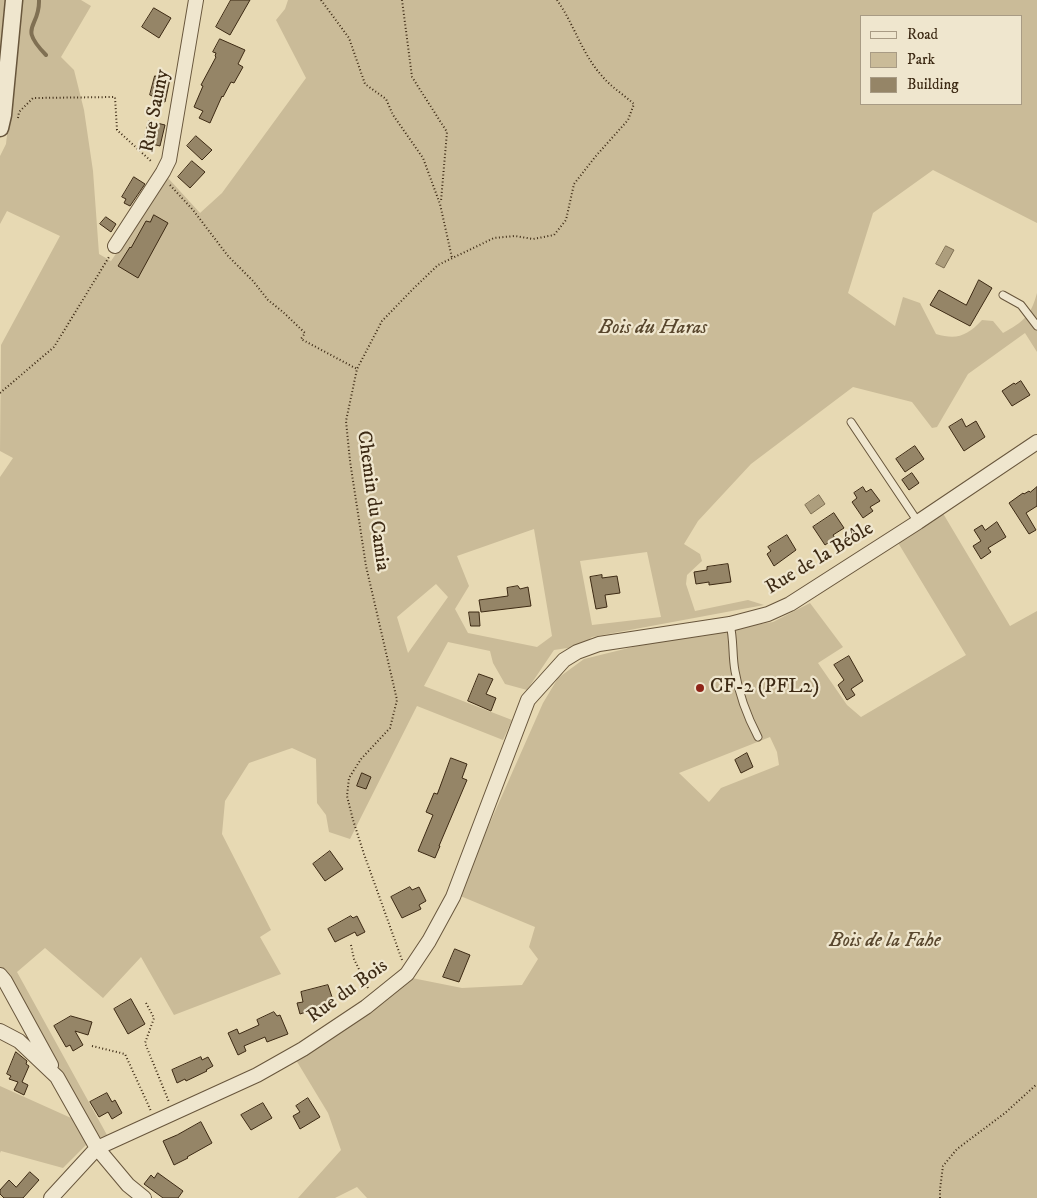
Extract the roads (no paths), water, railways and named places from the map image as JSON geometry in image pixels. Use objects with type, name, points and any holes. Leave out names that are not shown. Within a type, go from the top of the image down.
[{"type":"street","points":[[0,128],[3,115],[14,0]]},
{"type":"street","name":"Rue Sauny","points":[[115,246],[162,175],[169,160],[196,0]]},
{"type":"street","name":"Rue de la Béôle","points":[[528,700],[564,660],[577,652],[599,644],[730,624],[768,614],[790,604],[918,522],[1037,442]]},
{"type":"street","name":"Rue du Bois","points":[[97,1148],[257,1075],[303,1048],[374,1001],[407,974],[429,941],[453,898],[528,700]]},
{"type":"street","points":[[0,975],[97,1148],[128,1185],[144,1198]]},
{"type":"street","points":[[0,1031],[19,1041],[57,1077]]},
{"type":"street","points":[[51,1198],[97,1148]]},
{"type":"lane","points":[[1004,295],[1021,305],[1037,326]]},
{"type":"lane","points":[[851,422],[918,522]]},
{"type":"lane","points":[[730,624],[733,638],[734,670],[747,717],[758,738]]},
{"type":"waterway","points":[[39,0],[31,32],[37,45],[46,55]]},
{"type":"place","name":"CF-2 (PFL2)","points":[[700,688]]},
{"type":"park label","name":"Bois du Haras","points":[[653,329]]},
{"type":"park label","name":"Bois de la Fahe","points":[[885,942]]}]
